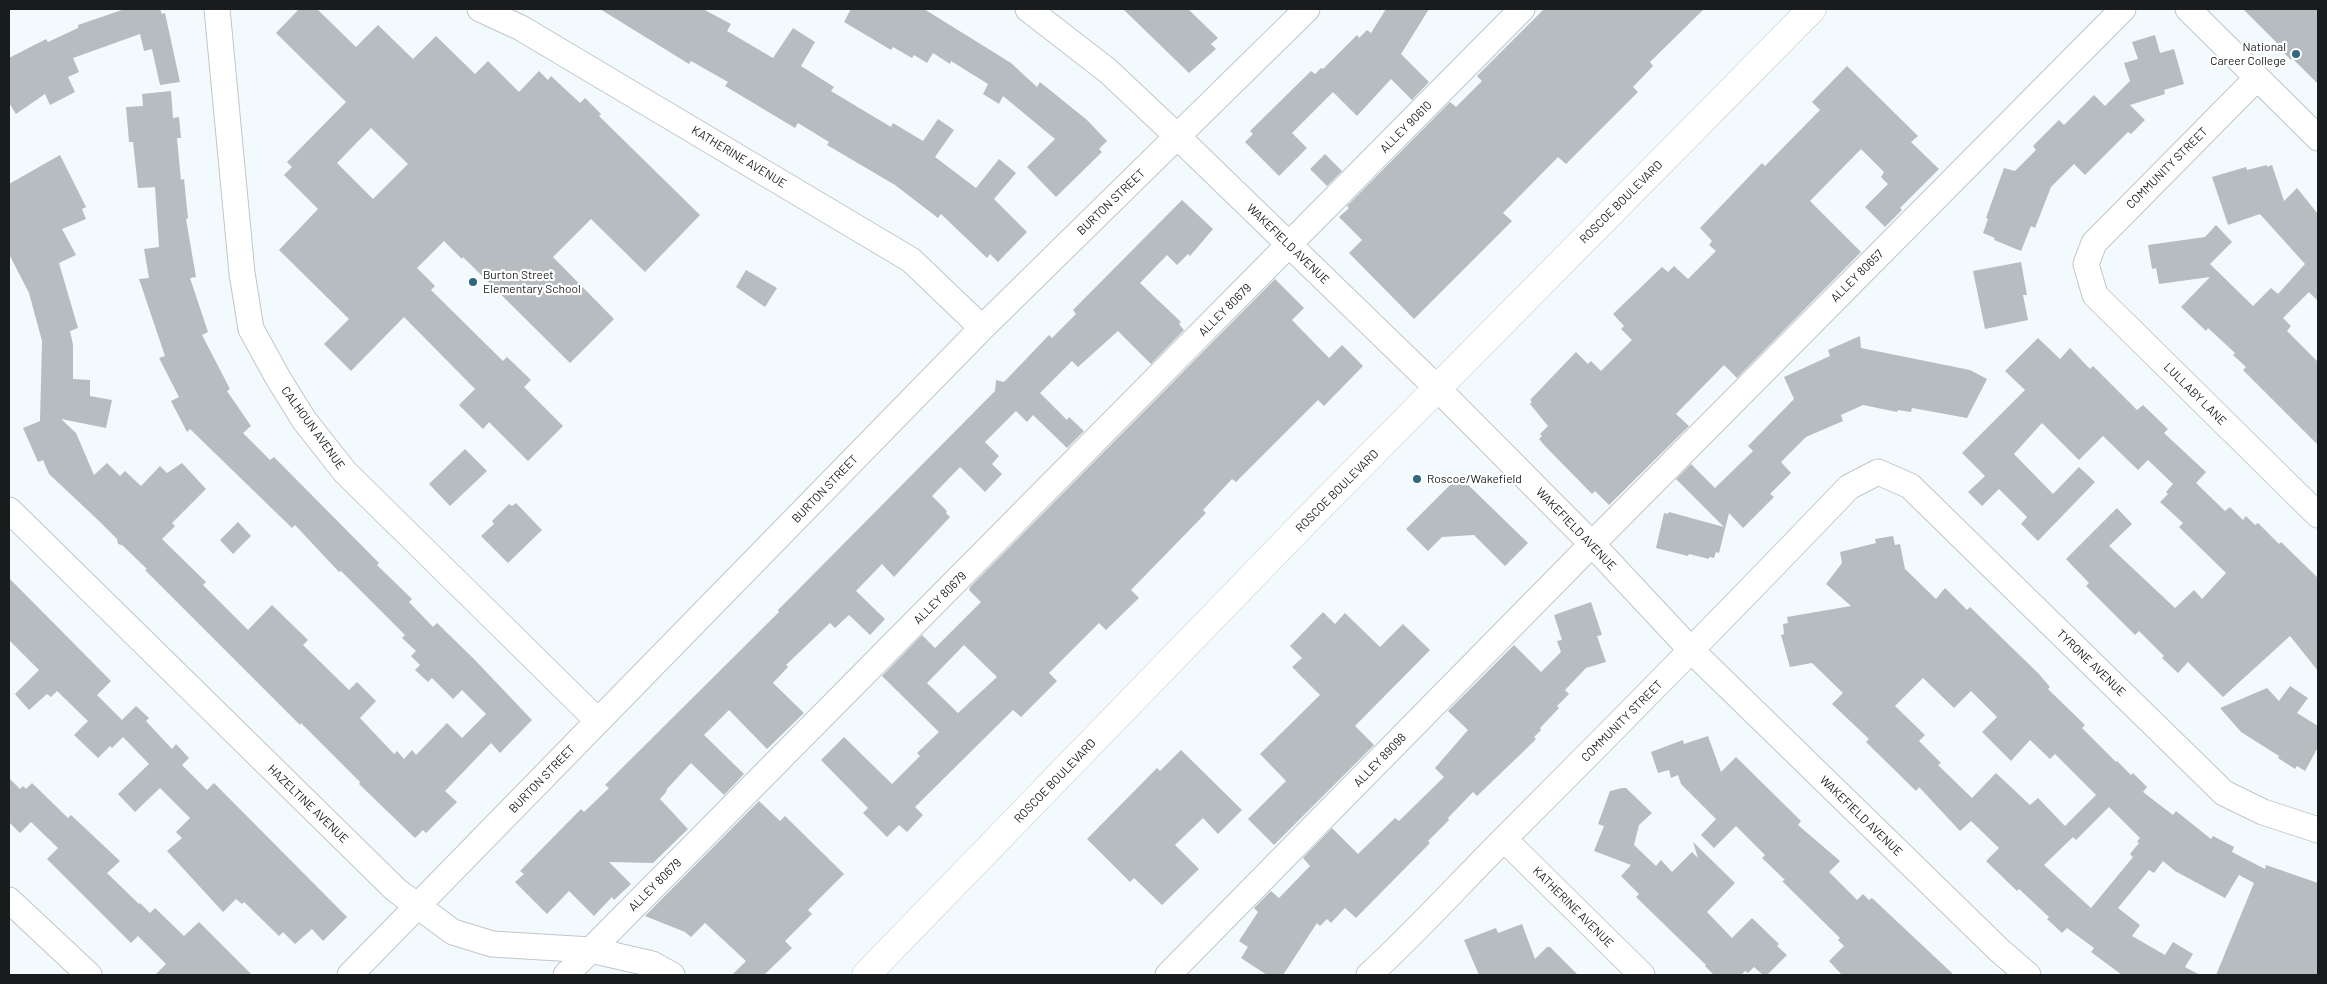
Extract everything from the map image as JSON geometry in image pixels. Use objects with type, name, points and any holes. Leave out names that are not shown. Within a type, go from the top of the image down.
[{"type":"main road","name":"ROSCOE BOULEVARD","points":[[866,975],[1812,9]]},
{"type":"street","name":"CALHOUN AVENUE","points":[[217,9],[242,273],[251,329],[304,420],[344,472],[598,721]]},
{"type":"street","name":"KATHERINE AVENUE","points":[[480,9],[521,28],[911,260],[982,328]]},
{"type":"street","name":"WAKEFIELD AVENUE","points":[[1028,9],[1108,71],[1178,137],[1438,389],[1592,544],[1692,651],[1999,950],[2028,975]]},
{"type":"street","name":"BURTON STREET","points":[[350,975],[982,328],[1306,9]]},
{"type":"street","name":"ALLEY 90610","points":[[1289,245],[1522,9]]},
{"type":"street","name":"ALLEY 80657","points":[[1592,544],[2123,9]]},
{"type":"street","points":[[2188,9],[2318,138]]},
{"type":"street","name":"COMMUNITY STREET","points":[[2086,264],[2094,243],[2257,78]]},
{"type":"street","name":"ALLEY 80679","points":[[566,975],[1289,245]]},
{"type":"street","name":"LULLABY LANE","points":[[2086,264],[2095,295],[2318,515]]},
{"type":"street","name":"COMMUNITY STREET","points":[[1369,975],[1401,946],[1504,839],[1692,651],[1849,487],[1878,472]]},
{"type":"street","name":"TYRONE AVENUE","points":[[1878,472],[1910,486],[2224,793],[2262,812],[2318,830]]},
{"type":"street","name":"HAZELTINE AVENUE","points":[[9,510],[396,890],[418,907],[454,932],[492,944],[591,950],[652,964],[672,975]]},
{"type":"street","name":"ALLEY 89098","points":[[1168,975],[1592,544]]},
{"type":"street","name":"KATHERINE AVENUE","points":[[1504,839],[1642,975]]},
{"type":"street","points":[[9,900],[89,975]]},
{"type":"building","points":[[125,9],[160,9],[162,14],[165,13],[180,82],[160,85],[152,49],[144,51],[140,34],[73,58],[79,72],[68,77],[75,92],[50,105],[45,94],[16,114],[9,103],[9,58],[46,39],[48,42],[78,28],[78,25]]},
{"type":"building","points":[[299,9],[317,9],[356,47],[378,25],[413,59],[436,36],[475,74],[488,61],[519,92],[539,71],[548,80],[551,76],[580,103],[585,98],[601,114],[599,116],[700,215],[645,272],[591,219],[553,257],[614,319],[570,363],[463,257],[462,259],[444,241],[417,268],[435,286],[431,290],[503,361],[507,357],[531,380],[524,387],[563,426],[528,461],[489,422],[483,429],[459,405],[475,389],[404,317],[351,371],[324,344],[349,319],[279,250],[318,209],[284,175],[292,167],[287,162],[346,102],[276,33]],"holes":[[[371,128],[408,164],[373,199],[337,163]]]},
{"type":"building","points":[[600,9],[703,9],[731,24],[727,31],[773,58],[793,28],[815,42],[801,66],[834,87],[831,91],[891,127],[893,123],[923,141],[938,119],[954,130],[935,157],[976,188],[999,159],[1016,173],[994,199],[1027,232],[998,262],[990,254],[987,258],[941,214],[938,218],[895,185],[827,145],[829,142],[798,123],[795,128],[725,86],[728,82],[691,61],[689,64]]},
{"type":"building","points":[[851,9],[924,9],[1011,63],[1037,87],[1040,82],[1087,120],[1107,141],[1099,149],[1102,152],[1056,197],[1027,167],[1055,139],[1003,96],[999,104],[983,94],[988,84],[951,61],[950,64],[933,53],[927,63],[914,55],[912,58],[893,47],[891,50],[844,22]]},
{"type":"building","points":[[1123,9],[1188,9],[1218,38],[1211,44],[1216,49],[1189,73]]},
{"type":"building","points":[[1386,9],[1429,9],[1401,54],[1429,82],[1412,100],[1391,79],[1357,116],[1333,92],[1292,133],[1307,148],[1279,176],[1245,142],[1253,134],[1250,131],[1311,71],[1315,74],[1321,68],[1323,69],[1357,35],[1359,38],[1367,30],[1371,33]]},
{"type":"building","points":[[1544,9],[1704,9],[1650,62],[1653,66],[1633,87],[1638,92],[1566,164],[1558,157],[1503,213],[1512,221],[1414,319],[1349,253],[1362,240],[1339,217],[1349,208],[1347,206],[1450,102],[1456,107],[1482,81],[1477,76]]},
{"type":"building","name":"National Career College","points":[[2243,9],[2318,9],[2318,84],[2276,45],[2277,43]]},
{"type":"building","points":[[2155,35],[2160,53],[2174,49],[2184,84],[2164,90],[2165,94],[2130,105],[2145,120],[2131,134],[2128,132],[2085,175],[2074,164],[2051,187],[2035,228],[2031,226],[2021,251],[1994,240],[1995,238],[1983,233],[1988,219],[1986,218],[2004,168],[2015,171],[2036,150],[2033,146],[2059,120],[2064,125],[2094,95],[2105,106],[2130,81],[2124,63],[2138,59],[2132,42]]},
{"type":"building","points":[[1847,66],[1918,136],[1911,142],[1939,169],[1900,208],[1902,210],[1885,227],[1865,207],[1888,184],[1881,177],[1884,172],[1861,149],[1810,201],[1861,252],[1737,378],[1724,365],[1676,414],[1689,426],[1609,505],[1595,491],[1592,494],[1539,439],[1542,436],[1540,434],[1548,426],[1530,404],[1532,402],[1530,400],[1576,352],[1588,364],[1591,361],[1601,371],[1632,340],[1621,329],[1624,326],[1613,314],[1662,267],[1668,272],[1674,266],[1688,279],[1716,251],[1709,245],[1712,241],[1700,228],[1762,163],[1765,166],[1820,110],[1812,102]]},
{"type":"building","points":[[171,91],[173,118],[179,117],[181,138],[177,138],[181,180],[184,179],[188,218],[186,219],[196,277],[190,278],[208,332],[202,335],[230,389],[227,391],[251,426],[243,433],[270,460],[274,457],[379,563],[377,565],[412,599],[409,602],[433,627],[437,623],[532,720],[500,753],[491,743],[445,791],[457,802],[426,833],[423,830],[415,838],[145,570],[147,569],[122,545],[118,544],[117,539],[98,520],[49,474],[43,460],[38,462],[23,428],[40,421],[42,341],[29,293],[9,254],[9,184],[60,155],[86,207],[82,209],[86,219],[62,229],[76,255],[59,263],[78,328],[70,331],[73,345],[73,379],[90,380],[90,396],[112,400],[106,428],[61,419],[76,433],[94,475],[107,463],[120,476],[125,471],[141,486],[160,466],[167,473],[182,463],[206,489],[172,523],[175,526],[162,539],[206,582],[203,585],[248,630],[272,605],[308,640],[303,645],[349,690],[357,682],[376,701],[360,718],[394,754],[397,751],[404,759],[412,750],[416,755],[447,723],[462,738],[486,714],[462,690],[453,699],[432,678],[428,682],[415,670],[420,665],[411,656],[416,651],[402,638],[405,635],[341,571],[339,572],[295,525],[292,528],[190,429],[187,432],[171,401],[179,397],[159,358],[165,356],[139,279],[149,278],[144,249],[159,247],[155,187],[138,188],[133,142],[129,142],[126,107],[143,106],[142,94]]},
{"type":"building","points":[[1325,154],[1342,171],[1327,186],[1310,169]]},
{"type":"building","points":[[2267,165],[2267,167],[2272,165],[2284,201],[2297,188],[2318,214],[2318,301],[2309,292],[2283,318],[2291,326],[2287,331],[2318,362],[2318,445],[2243,370],[2246,367],[2233,355],[2235,353],[2208,328],[2206,331],[2181,307],[2210,277],[2159,284],[2156,268],[2152,269],[2148,245],[2205,237],[2216,225],[2232,242],[2210,264],[2253,306],[2271,288],[2278,294],[2305,264],[2260,214],[2228,225],[2212,177],[2246,167],[2247,170]]},
{"type":"building","points":[[1182,200],[1213,229],[1190,256],[1188,254],[1177,265],[1167,255],[1140,283],[1181,322],[1179,324],[1184,330],[1151,364],[1118,331],[1078,367],[1072,361],[1040,393],[1067,420],[1069,417],[1084,431],[1067,448],[1033,415],[1027,422],[1016,411],[985,442],[999,456],[992,464],[1002,474],[985,492],[960,467],[932,496],[947,511],[946,513],[950,517],[894,577],[882,564],[856,591],[885,619],[870,635],[849,615],[835,628],[830,623],[786,665],[788,667],[773,683],[804,713],[767,749],[729,710],[704,735],[744,774],[724,795],[691,763],[660,799],[688,829],[653,863],[609,862],[631,884],[614,900],[612,897],[594,916],[569,891],[547,914],[515,882],[524,874],[520,871],[581,809],[584,812],[609,788],[605,785],[779,612],[778,610],[995,391],[996,380],[1004,382],[1049,335],[1052,338],[1076,314],[1073,310]]},
{"type":"building","points":[[2021,262],[2027,295],[2023,295],[2028,320],[1985,329],[1973,271]]},
{"type":"building","points":[[746,270],[777,288],[765,307],[736,287]]},
{"type":"building","points":[[1275,279],[1304,308],[1292,320],[1329,358],[1342,345],[1363,366],[1324,406],[1318,400],[1236,482],[1232,479],[1203,510],[1206,513],[1131,590],[1139,598],[1106,630],[1099,623],[1049,673],[1057,681],[1021,717],[1013,710],[915,807],[923,815],[907,832],[899,825],[887,837],[863,813],[868,808],[821,760],[844,737],[892,784],[920,756],[917,753],[939,732],[882,676],[922,635],[935,648],[981,602],[969,590]],"holes":[[[964,645],[997,677],[958,713],[927,683]]]},
{"type":"building","points":[[1860,336],[1861,348],[1970,370],[1987,379],[1967,418],[1912,408],[1911,412],[1898,410],[1897,412],[1863,405],[1841,415],[1843,421],[1806,437],[1781,462],[1791,473],[1770,494],[1774,497],[1743,528],[1729,513],[1719,553],[1716,552],[1714,558],[1709,557],[1709,559],[1689,554],[1688,556],[1656,548],[1664,513],[1668,514],[1669,512],[1724,527],[1676,479],[1691,464],[1715,488],[1753,451],[1748,446],[1794,399],[1784,377],[1830,356],[1828,350]]},
{"type":"building","points":[[2038,338],[2060,359],[2070,348],[2090,369],[2093,366],[2137,410],[2143,405],[2168,429],[2164,433],[2206,472],[2196,483],[2225,511],[2230,507],[2243,520],[2246,516],[2255,525],[2258,523],[2279,544],[2281,542],[2318,578],[2318,671],[2290,636],[2223,697],[2188,662],[2178,673],[2162,658],[2164,656],[2139,631],[2135,635],[2086,586],[2089,583],[2066,559],[2117,508],[2132,524],[2109,546],[2175,608],[2194,590],[2202,599],[2226,573],[2179,527],[2183,523],[2160,502],[2168,494],[2166,492],[2173,484],[2148,460],[2138,470],[2103,436],[2079,460],[2042,423],[2014,454],[2053,494],[2079,467],[2095,482],[2038,541],[2021,524],[2027,517],[1999,489],[1982,506],[1968,492],[1985,476],[1962,453],[2025,390],[2005,371]]},
{"type":"building","points":[[465,449],[487,471],[450,506],[429,484]]},
{"type":"building","points":[[1459,476],[1528,543],[1505,566],[1474,535],[1442,537],[1428,551],[1406,529]]},
{"type":"building","points":[[516,503],[542,530],[508,563],[481,536],[494,524],[492,521],[509,504],[512,506]]},
{"type":"building","points":[[238,522],[251,536],[233,554],[220,540]]},
{"type":"building","points":[[1893,536],[1895,545],[1900,544],[1905,569],[1936,599],[1945,588],[1967,610],[1970,607],[2039,674],[2050,687],[2048,689],[2085,725],[2082,728],[2116,762],[2131,775],[2133,773],[2147,787],[2143,792],[2173,815],[2176,811],[2211,839],[2213,836],[2234,847],[2232,852],[2265,869],[2266,865],[2318,883],[2318,975],[2216,975],[2254,883],[2239,875],[2225,898],[2175,871],[2163,861],[2154,873],[2149,870],[2118,908],[2140,925],[2132,936],[2165,955],[2173,942],[2193,954],[2185,967],[2200,975],[2122,975],[2091,952],[2094,948],[2067,928],[2062,933],[2047,919],[2049,917],[2019,889],[2017,891],[1986,861],[1999,848],[1971,821],[1960,831],[1919,787],[1916,791],[1866,742],[1869,739],[1832,704],[1843,693],[1812,663],[1790,667],[1781,635],[1784,634],[1783,624],[1788,623],[1787,617],[1851,606],[1826,584],[1842,563],[1840,552],[1876,543],[1875,539]],"holes":[[[1923,678],[1954,708],[1971,691],[1997,717],[1982,732],[2011,761],[2030,740],[2050,759],[2055,754],[2096,795],[2065,826],[2038,798],[2030,805],[1996,773],[1972,798],[1938,765],[1941,763],[1919,741],[1925,735],[1895,706]],[[2109,807],[2140,838],[2137,842],[2139,843],[2130,854],[2133,857],[2091,908],[2044,865],[2073,837],[2076,840]]]},
{"type":"building","points":[[9,578],[111,681],[97,695],[122,720],[136,706],[149,718],[146,721],[172,749],[176,744],[189,758],[182,765],[207,790],[214,783],[347,917],[323,941],[312,929],[295,944],[283,932],[279,936],[244,902],[242,904],[236,899],[223,912],[167,851],[182,838],[176,832],[190,818],[160,788],[135,812],[118,794],[149,764],[123,737],[98,758],[74,735],[88,721],[57,691],[51,697],[47,694],[29,710],[15,694],[39,670],[9,640]]},
{"type":"building","points":[[1591,602],[1602,635],[1597,636],[1606,662],[1586,668],[1565,690],[1569,694],[1540,728],[1541,730],[1534,737],[1536,739],[1477,796],[1473,792],[1428,841],[1430,843],[1356,918],[1345,908],[1331,923],[1327,919],[1320,926],[1317,923],[1283,975],[1267,975],[1241,958],[1248,947],[1239,941],[1258,912],[1254,908],[1271,891],[1279,898],[1310,866],[1303,858],[1332,828],[1358,854],[1395,818],[1399,821],[1444,777],[1435,768],[1468,730],[1448,711],[1514,645],[1541,672],[1561,652],[1557,641],[1562,640],[1554,615]]},
{"type":"building","points":[[1323,612],[1335,624],[1345,613],[1380,647],[1403,624],[1430,650],[1355,726],[1374,745],[1274,845],[1248,819],[1286,781],[1260,754],[1320,695],[1292,667],[1302,658],[1290,646]]},
{"type":"building","points":[[2290,686],[2308,698],[2297,713],[2318,726],[2318,747],[2305,771],[2297,766],[2295,769],[2278,758],[2279,756],[2241,732],[2220,708],[2267,688],[2279,701]]},
{"type":"building","points":[[1708,736],[1721,772],[1736,757],[1801,821],[1798,825],[1840,861],[1829,872],[1857,900],[1863,894],[1869,900],[1872,898],[1954,975],[1842,975],[1829,961],[1844,946],[1838,940],[1840,938],[1782,881],[1785,880],[1762,858],[1765,855],[1736,826],[1714,848],[1701,835],[1716,819],[1681,784],[1678,775],[1671,778],[1669,770],[1658,773],[1651,752],[1683,740],[1684,744]]},
{"type":"building","points":[[1181,750],[1242,810],[1218,834],[1203,818],[1175,845],[1199,869],[1162,905],[1134,878],[1130,882],[1087,839],[1157,768],[1160,771]]},
{"type":"building","points":[[9,778],[20,789],[23,786],[26,789],[32,783],[68,818],[71,815],[120,861],[107,873],[150,913],[155,908],[184,936],[199,922],[252,975],[155,975],[166,964],[138,936],[131,943],[47,859],[58,848],[31,822],[20,833],[9,822]]},
{"type":"building","points":[[1626,788],[1652,813],[1639,825],[1634,845],[1656,866],[1661,860],[1672,872],[1692,852],[1698,858],[1693,842],[1735,883],[1707,912],[1732,938],[1752,918],[1779,944],[1777,946],[1787,955],[1767,975],[1763,975],[1754,967],[1748,973],[1745,971],[1741,975],[1714,975],[1636,897],[1639,894],[1621,876],[1631,865],[1594,851],[1604,826],[1598,824],[1610,791]]},
{"type":"building","points":[[759,801],[780,821],[785,816],[844,874],[808,910],[812,914],[785,941],[792,948],[764,975],[732,975],[746,961],[705,923],[691,937],[685,932],[645,916]]},
{"type":"building","points":[[1522,924],[1535,959],[1547,947],[1550,947],[1578,975],[1479,975],[1464,940],[1496,928],[1498,933]]},
{"type":"place","name":"National Career College","points":[[2296,54]]},
{"type":"place","name":"Burton Street Elementary School","points":[[473,282]]},
{"type":"place","name":"Roscoe/Wakefield","points":[[1417,479]]}]
